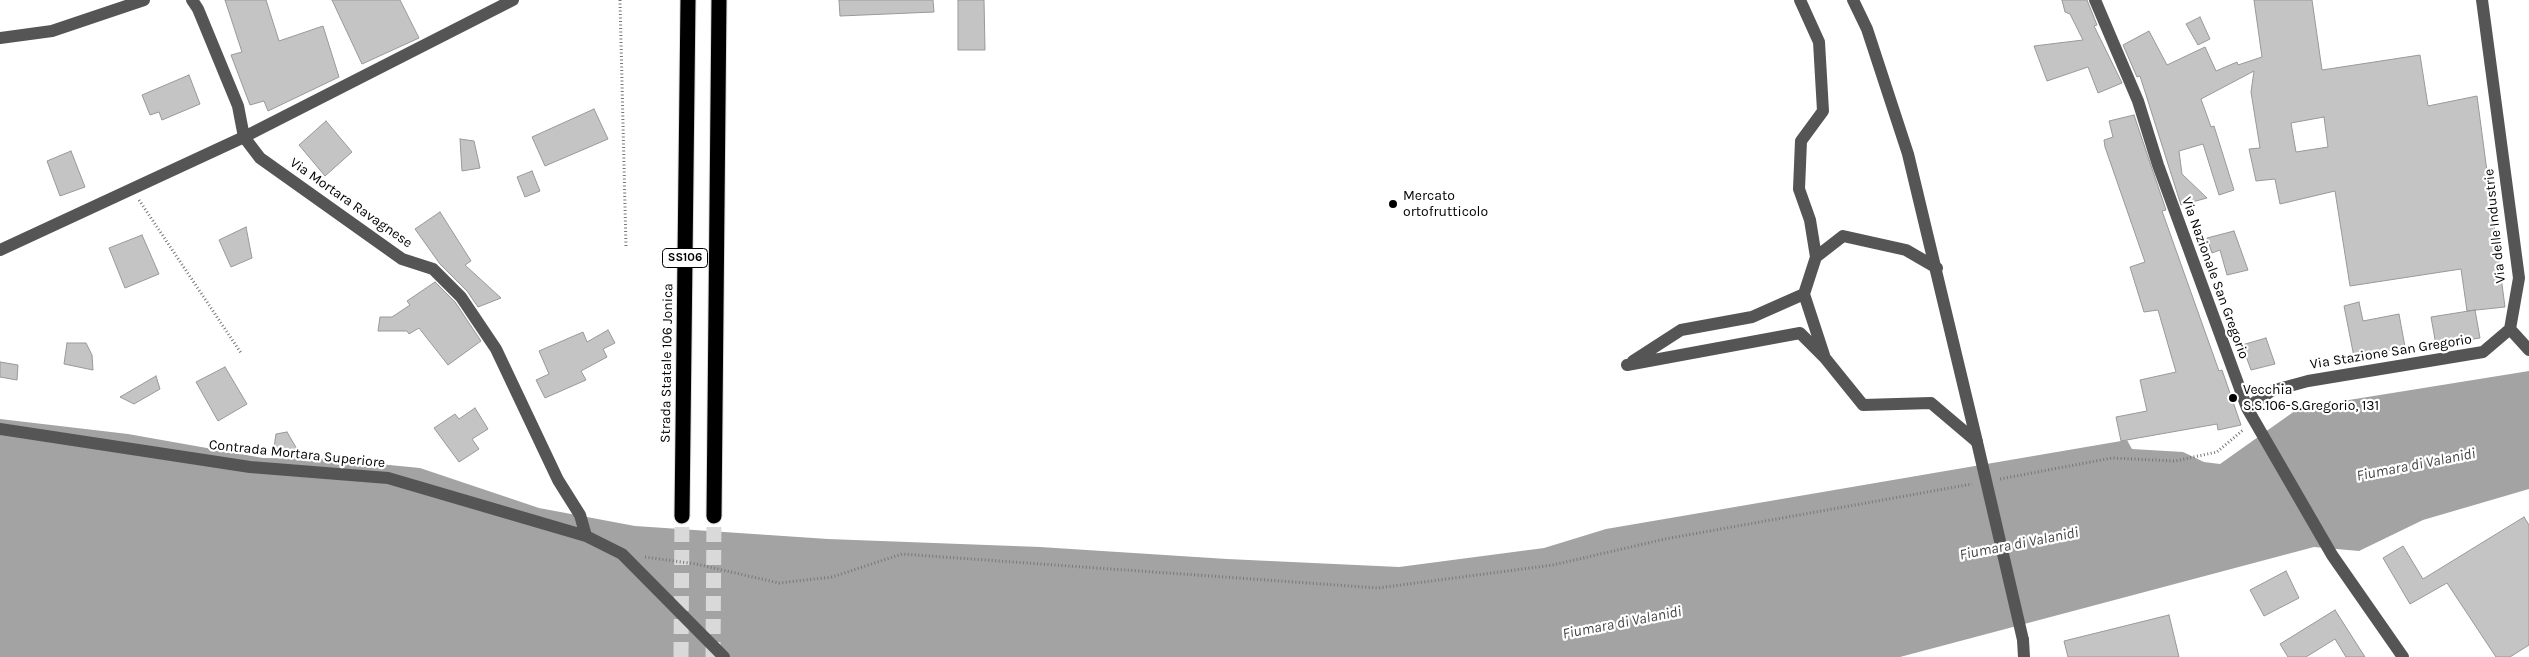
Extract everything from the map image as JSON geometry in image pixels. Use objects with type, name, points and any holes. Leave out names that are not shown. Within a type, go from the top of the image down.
[{"type":"highway","name":"Strada Statale 106 Jonica","points":[[682,516],[688,0]]},
{"type":"highway","name":"SS106","points":[[714,516],[719,0]]},
{"type":"street","points":[[0,38],[52,31],[144,0]]},
{"type":"street","name":"Via Mortara Ravagnese","points":[[192,0],[198,9],[238,106],[244,137],[260,158],[402,259],[433,269],[461,297],[496,349],[558,480],[580,515],[586,536]]},
{"type":"street","points":[[0,250],[244,137],[513,0]]},
{"type":"street","points":[[1800,0],[1819,42],[1823,111],[1801,141],[1799,189],[1810,220],[1816,257],[1804,294],[1825,358]]},
{"type":"street","points":[[1852,0],[1868,29],[1908,154],[1937,268],[2023,640],[2024,657]]},
{"type":"street","name":"Via Nazionale San Gregorio","points":[[2095,0],[2138,101],[2158,165],[2246,408],[2332,555],[2403,657]]},
{"type":"street","name":"Via delle Industrie","points":[[2482,0],[2519,278],[2510,329]]},
{"type":"street","points":[[1816,257],[1843,236],[1906,250],[1937,268]]},
{"type":"street","points":[[1804,294],[1752,317],[1681,330],[1627,365],[1800,333],[1825,358],[1864,405],[1931,402],[1977,442]]},
{"type":"street","points":[[2510,329],[2529,350]]},
{"type":"street","name":"Via Stazione San Gregorio","points":[[2246,408],[2271,391],[2308,380],[2483,352],[2510,329]]},
{"type":"street","name":"Contrada Mortara Superiore","points":[[0,429],[250,467],[388,478],[586,536],[622,554],[724,657]]},
{"type":"path","points":[[620,0],[626,247]]},
{"type":"path","points":[[132,189],[241,353]]},
{"type":"path","points":[[1995,480],[2112,458],[2175,461],[2217,452],[2255,424]]},
{"type":"path","points":[[622,554],[696,564],[779,584],[832,577],[902,554],[1378,588],[1553,565],[1664,540],[1976,483]]},
{"type":"water","name":"Fiumara di Valanidi","points":[[2529,371],[2529,489],[2423,520],[2359,551],[2314,547],[1900,657],[0,657],[0,419],[128,434],[263,458],[328,459],[420,468],[539,508],[635,526],[828,539],[1040,547],[1227,559],[1399,567],[1544,548],[1606,529],[2127,440],[2132,449],[2183,452],[2204,462],[2220,464],[2299,408]]},
{"type":"building","points":[[225,0],[266,0],[279,41],[323,26],[339,77],[268,111],[264,101],[250,105],[231,55],[242,52]]},
{"type":"building","points":[[332,0],[400,0],[419,38],[362,64]]},
{"type":"building","points":[[839,0],[933,0],[934,12],[840,16]]},
{"type":"building","points":[[958,0],[984,0],[985,50],[958,50]]},
{"type":"building","points":[[2062,0],[2087,0],[2097,25],[2094,26],[2122,83],[2098,93],[2088,67],[2047,81],[2034,46],[2083,40],[2070,14],[2065,12]]},
{"type":"building","points":[[2254,0],[2312,0],[2322,70],[2420,55],[2428,106],[2477,96],[2505,307],[2467,311],[2461,269],[2350,286],[2335,191],[2280,204],[2275,179],[2256,181],[2249,149],[2260,148],[2251,92],[2254,71],[2201,99],[2211,127],[2214,126],[2234,190],[2219,195],[2203,144],[2179,151],[2182,174],[2207,198],[2181,205],[2140,76],[2137,77],[2123,45],[2149,31],[2167,65],[2205,47],[2216,71],[2237,62],[2238,65],[2262,57]],"holes":[[[2324,117],[2328,147],[2296,152],[2291,123]]]},
{"type":"building","points":[[2200,17],[2210,39],[2198,45],[2186,24]]},
{"type":"building","points":[[189,75],[200,104],[162,120],[159,112],[150,115],[142,95]]},
{"type":"building","points":[[594,109],[608,139],[545,166],[532,137]]},
{"type":"building","points":[[2134,115],[2166,210],[2162,211],[2219,371],[2222,370],[2241,425],[2218,430],[2217,424],[2121,441],[2116,417],[2147,411],[2140,380],[2176,372],[2158,310],[2144,312],[2130,267],[2145,262],[2105,147],[2104,140],[2113,137],[2109,121]]},
{"type":"building","points":[[326,121],[352,152],[325,176],[299,145]]},
{"type":"building","points":[[460,139],[474,141],[480,168],[462,171]]},
{"type":"building","points":[[71,151],[85,187],[60,196],[47,161]]},
{"type":"building","points":[[532,171],[540,191],[525,197],[517,177]]},
{"type":"building","points":[[440,212],[471,261],[465,265],[501,298],[478,307],[467,291],[440,264],[415,229]]},
{"type":"building","points":[[246,227],[252,258],[231,267],[219,240]]},
{"type":"building","points":[[2234,231],[2248,270],[2227,275],[2220,250],[2212,253],[2207,238]]},
{"type":"building","points":[[142,235],[159,274],[125,288],[109,248]]},
{"type":"building","points":[[435,282],[455,302],[481,341],[448,365],[419,328],[409,334],[407,331],[378,331],[380,317],[392,317],[410,305],[407,301]]},
{"type":"building","points":[[2359,302],[2363,321],[2399,314],[2405,347],[2354,357],[2344,306]]},
{"type":"building","points":[[2475,310],[2480,338],[2436,345],[2431,317]]},
{"type":"building","points":[[608,330],[615,343],[603,349],[607,357],[581,371],[586,380],[545,398],[536,380],[549,374],[539,351],[583,332],[587,342]]},
{"type":"building","points":[[2266,338],[2275,364],[2251,370],[2242,345]]},
{"type":"building","points":[[67,343],[86,343],[92,355],[93,370],[64,364]]},
{"type":"building","points":[[0,362],[18,365],[17,380],[0,377]]},
{"type":"building","points":[[225,367],[247,404],[218,421],[196,382]]},
{"type":"building","points":[[156,376],[160,389],[134,404],[120,397]]},
{"type":"building","points":[[475,408],[488,429],[472,439],[479,449],[459,462],[434,428],[455,414],[459,419]]},
{"type":"building","points":[[287,432],[301,456],[273,454],[276,434]]},
{"type":"building","points":[[2524,517],[2529,525],[2529,645],[2510,657],[2496,657],[2447,583],[2410,604],[2383,558],[2403,546],[2423,579]]},
{"type":"building","points":[[2286,571],[2299,598],[2264,616],[2250,590]]},
{"type":"building","points":[[2335,610],[2365,657],[2346,657],[2335,639],[2306,657],[2288,657],[2280,644]]},
{"type":"building","points":[[2169,615],[2179,657],[2068,657],[2064,641]]},
{"type":"tunnel","points":[[681,657],[682,516]]},
{"type":"tunnel","points":[[713,657],[714,516]]},
{"type":"place","name":"Mercato ortofrutticolo","points":[[1393,204]]},
{"type":"place","name":"Vecchia S.S.106-S.Gregorio, 131","points":[[2233,398]]}]
